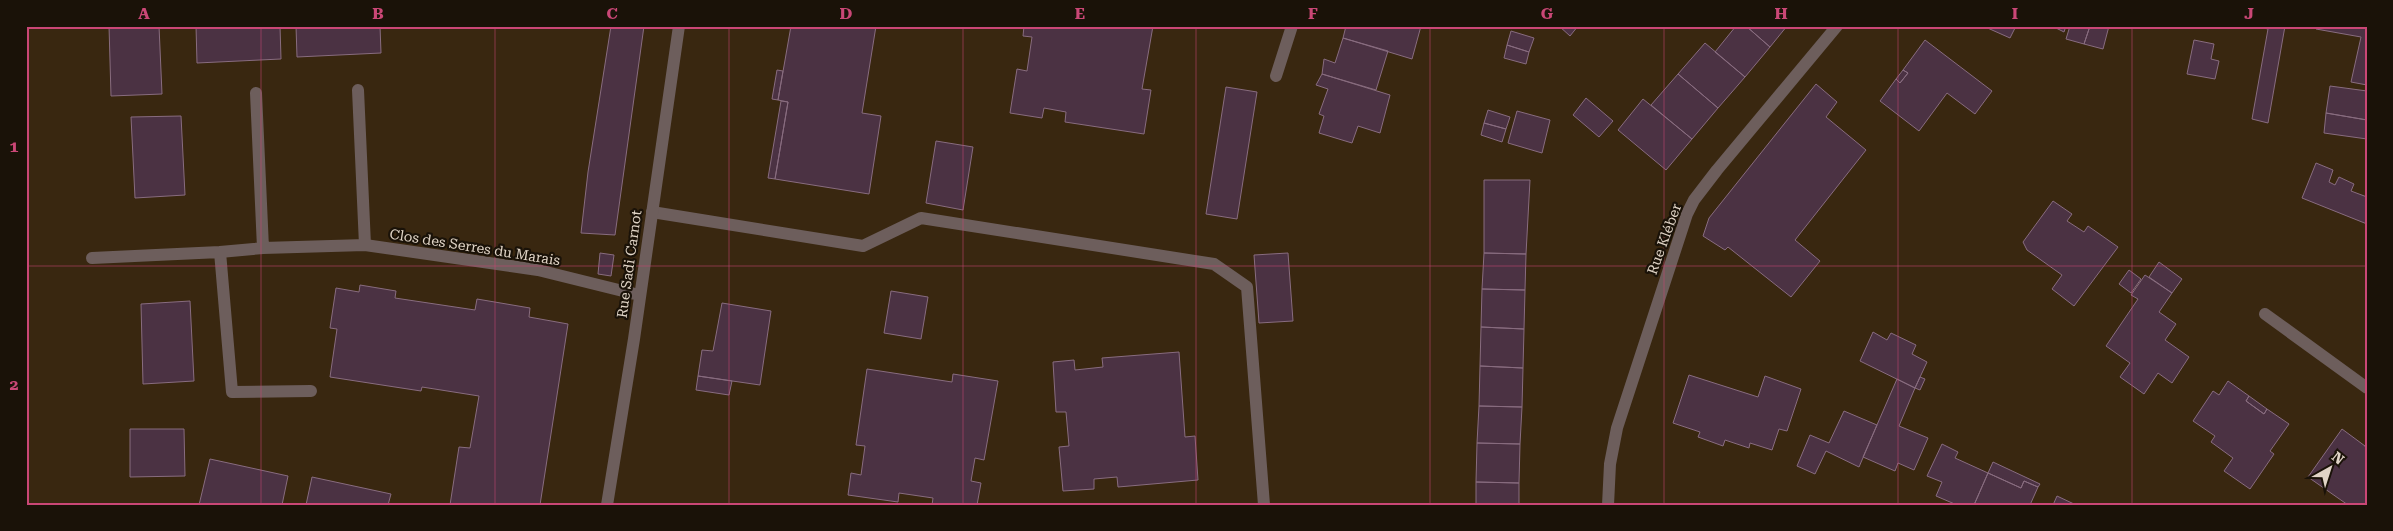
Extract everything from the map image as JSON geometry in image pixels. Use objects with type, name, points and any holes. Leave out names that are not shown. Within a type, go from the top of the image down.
[{"type":"street","name":"Rue Sadi Carnot","points":[[606,505],[640,295],[679,26]]},
{"type":"street","points":[[1276,76],[1292,26]]},
{"type":"street","name":"Rue Kléber","points":[[1608,505],[1610,464],[1617,428],[1687,214],[1694,200],[1717,170],[1837,26]]},
{"type":"street","points":[[358,90],[365,245]]},
{"type":"street","points":[[256,93],[263,248]]},
{"type":"street","points":[[652,212],[863,246],[921,218],[1214,264],[1248,288],[1264,505]]},
{"type":"street","name":"Clos des Serres du Marais","points":[[92,258],[263,248],[365,245],[538,270],[640,295]]},
{"type":"street","points":[[220,252],[232,392],[311,391]]},
{"type":"street","points":[[2266,314],[2367,388]]},
{"type":"building","points":[[109,26],[159,26],[162,94],[111,96]]},
{"type":"building","points":[[196,26],[280,26],[281,59],[197,63]]},
{"type":"building","points":[[296,26],[380,26],[381,53],[297,57]]},
{"type":"building","points":[[611,26],[644,26],[615,235],[581,233],[588,172]]},
{"type":"building","points":[[791,26],[876,26],[862,113],[881,116],[869,194],[775,179],[788,102],[778,100]]},
{"type":"building","points":[[1024,26],[1153,26],[1142,89],[1151,90],[1144,134],[1065,122],[1066,112],[1044,108],[1042,118],[1010,113],[1017,69],[1027,71],[1032,37],[1023,36]]},
{"type":"building","points":[[1346,26],[1421,26],[1412,59],[1343,38]]},
{"type":"building","points":[[1559,26],[1578,26],[1570,36]]},
{"type":"building","points":[[1736,26],[1746,26],[1770,47],[1745,77],[1715,52]]},
{"type":"building","points":[[1746,26],[1787,26],[1770,47]]},
{"type":"building","points":[[1983,26],[2016,26],[2010,38]]},
{"type":"building","points":[[2052,26],[2066,26],[2064,32]]},
{"type":"building","points":[[2070,26],[2090,26],[2084,44],[2066,39]]},
{"type":"building","points":[[2090,26],[2109,26],[2103,49],[2084,44]]},
{"type":"building","points":[[2255,26],[2285,26],[2268,123],[2252,119],[2268,29]]},
{"type":"building","points":[[2317,26],[2367,26],[2367,85],[2351,82],[2361,37],[2316,29]]},
{"type":"building","points":[[1511,31],[1534,38],[1529,52],[1507,45]]},
{"type":"building","points":[[1343,38],[1388,51],[1376,90],[1322,74],[1324,59],[1335,63]]},
{"type":"building","points":[[1925,40],[1992,91],[1975,114],[1947,93],[1919,131],[1880,101],[1896,79],[1900,83],[1908,73],[1903,70]]},
{"type":"building","points":[[2194,40],[2214,44],[2211,59],[2219,61],[2215,79],[2187,74]]},
{"type":"building","points":[[1705,43],[1745,77],[1718,108],[1678,74]]},
{"type":"building","points":[[1507,45],[1529,52],[1526,64],[1504,58]]},
{"type":"building","points":[[777,70],[783,71],[778,100],[772,99]]},
{"type":"building","points":[[1903,70],[1908,73],[1900,83],[1896,79]]},
{"type":"building","points":[[1322,74],[1390,95],[1380,133],[1358,126],[1352,143],[1319,133],[1324,116],[1319,114],[1328,89],[1316,85]]},
{"type":"building","points":[[1678,74],[1718,108],[1692,139],[1651,105]]},
{"type":"building","points":[[1816,84],[1837,102],[1826,117],[1866,150],[1795,240],[1820,261],[1791,297],[1728,247],[1725,250],[1703,236],[1709,218]]},
{"type":"building","points":[[2330,86],[2367,91],[2367,120],[2326,113]]},
{"type":"building","points":[[1226,87],[1257,92],[1237,219],[1206,214]]},
{"type":"building","points":[[1586,98],[1613,121],[1599,137],[1573,115]]},
{"type":"building","points":[[1643,99],[1692,139],[1666,170],[1618,130]]},
{"type":"building","points":[[781,101],[788,102],[775,179],[768,178]]},
{"type":"building","points":[[1488,110],[1510,117],[1506,129],[1484,123]]},
{"type":"building","points":[[1517,111],[1550,120],[1542,153],[1508,143]]},
{"type":"building","points":[[2326,113],[2367,120],[2367,139],[2324,133]]},
{"type":"building","points":[[181,116],[185,195],[135,198],[131,117]]},
{"type":"building","points":[[1484,123],[1506,129],[1502,142],[1481,135]]},
{"type":"building","points":[[936,141],[973,147],[963,210],[926,203]]},
{"type":"building","points":[[2316,163],[2333,170],[2329,182],[2335,185],[2339,177],[2354,184],[2351,191],[2367,197],[2367,224],[2302,198]]},
{"type":"building","points":[[1484,180],[1530,180],[1526,254],[1484,253]]},
{"type":"building","points":[[2053,201],[2072,214],[2067,221],[2084,232],[2088,226],[2118,247],[2074,306],[2052,289],[2062,275],[2027,250],[2023,242]]},
{"type":"building","points":[[600,253],[614,255],[611,276],[598,274]]},
{"type":"building","points":[[1288,253],[1293,321],[1259,323],[1254,255]]},
{"type":"building","points":[[1484,253],[1526,254],[1525,290],[1482,289]]},
{"type":"building","points":[[2159,262],[2182,279],[2172,293],[2149,277]]},
{"type":"building","points":[[2129,270],[2141,279],[2131,293],[2119,284]]},
{"type":"building","points":[[2145,275],[2172,293],[2159,312],[2176,324],[2165,340],[2189,357],[2172,383],[2158,373],[2144,394],[2120,377],[2130,363],[2106,346],[2138,299],[2131,295]]},
{"type":"building","points":[[360,285],[396,291],[395,298],[475,310],[477,299],[530,308],[529,317],[568,324],[540,505],[450,505],[459,447],[470,448],[479,396],[422,387],[421,391],[330,377],[337,329],[330,328],[336,288],[359,292]]},
{"type":"building","points":[[1482,289],[1525,290],[1524,329],[1481,327]]},
{"type":"building","points":[[891,291],[928,297],[921,339],[884,333]]},
{"type":"building","points":[[190,301],[194,381],[143,384],[141,304]]},
{"type":"building","points":[[722,303],[771,311],[760,385],[698,376],[702,350],[713,351]]},
{"type":"building","points":[[1481,327],[1524,329],[1523,368],[1480,366]]},
{"type":"building","points":[[1873,332],[1887,340],[1891,333],[1916,345],[1912,354],[1927,362],[1915,388],[1860,361]]},
{"type":"building","points":[[1179,352],[1185,437],[1195,436],[1198,480],[1118,487],[1117,477],[1094,479],[1094,489],[1063,491],[1059,447],[1069,446],[1066,412],[1056,412],[1053,362],[1074,360],[1075,370],[1103,367],[1102,358]]},
{"type":"building","points":[[1480,366],[1523,368],[1522,407],[1479,406]]},
{"type":"building","points":[[867,369],[952,382],[953,374],[998,381],[984,460],[975,458],[971,481],[981,483],[977,505],[932,505],[933,498],[899,493],[898,502],[848,495],[851,473],[861,475],[865,446],[856,445]]},
{"type":"building","points":[[1689,375],[1758,397],[1765,376],[1801,389],[1787,431],[1779,429],[1772,450],[1750,443],[1749,448],[1725,440],[1723,446],[1698,437],[1700,432],[1673,423]]},
{"type":"building","points":[[698,376],[732,381],[729,395],[696,390]]},
{"type":"building","points":[[1920,377],[1925,379],[1920,390],[1915,388]]},
{"type":"building","points":[[1897,379],[1915,388],[1899,426],[1928,438],[1914,470],[1898,463],[1895,471],[1863,457]]},
{"type":"building","points":[[2228,381],[2249,396],[2246,401],[2264,414],[2267,409],[2289,424],[2270,451],[2274,454],[2250,489],[2224,471],[2233,458],[2211,442],[2215,436],[2193,421],[2213,391],[2219,395]]},
{"type":"building","points":[[2249,396],[2267,409],[2264,414],[2246,401]]},
{"type":"building","points":[[1479,406],[1522,407],[1520,444],[1477,443]]},
{"type":"building","points":[[1844,411],[1877,425],[1859,467],[1826,451],[1815,474],[1797,466],[1810,435],[1829,443]]},
{"type":"building","points":[[130,429],[184,429],[185,476],[130,477]]},
{"type":"building","points":[[2342,429],[2365,446],[2367,452],[2367,505],[2348,505],[2308,477]]},
{"type":"building","points":[[1477,443],[1520,444],[1519,483],[1476,482]]},
{"type":"building","points":[[1942,444],[1958,452],[1955,458],[1988,473],[1974,505],[1957,505],[1936,496],[1942,482],[1927,476]]},
{"type":"building","points":[[210,459],[288,476],[282,505],[199,505]]},
{"type":"building","points":[[1993,462],[2040,484],[2038,487],[2024,481],[2021,488],[1988,473]]},
{"type":"building","points":[[1988,473],[2021,488],[2024,481],[2038,487],[2030,505],[1974,505]]},
{"type":"building","points":[[312,477],[391,494],[388,505],[306,505]]},
{"type":"building","points":[[1476,482],[1519,483],[1519,505],[1476,505]]},
{"type":"building","points":[[2057,496],[2074,504],[2053,505]]}]
